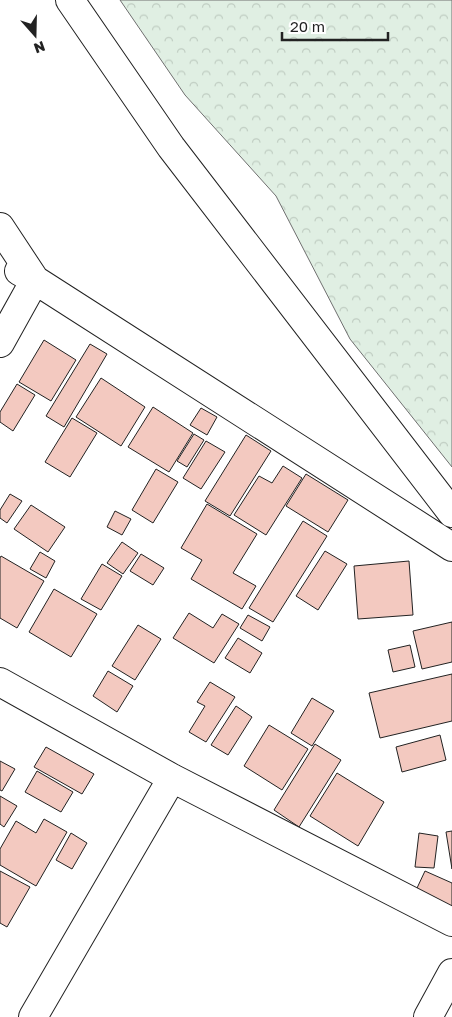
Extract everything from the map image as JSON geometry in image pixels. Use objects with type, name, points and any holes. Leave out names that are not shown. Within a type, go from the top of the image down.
[{"type":"street","points":[[70,0],[171,147],[452,513]]},
{"type":"street","points":[[0,227],[35,280]]},
{"type":"street","points":[[0,261],[35,280],[452,546]]},
{"type":"street","points":[[0,343],[35,280]]},
{"type":"street","points":[[0,682],[172,778],[452,922]]},
{"type":"street","points":[[33,1017],[172,778]]},
{"type":"street","points":[[428,1017],[452,973]]},
{"type":"green space","points":[[120,0],[452,0],[452,467],[350,339],[276,196],[185,95]]},
{"type":"building","points":[[44,340],[76,360],[51,401],[19,382]]},
{"type":"building","points":[[90,344],[107,354],[64,427],[46,416]]},
{"type":"building","points":[[101,378],[145,407],[121,446],[76,417]]},
{"type":"building","points":[[17,384],[35,395],[13,431],[0,422],[0,412]]},
{"type":"building","points":[[153,407],[193,433],[169,472],[128,447]]},
{"type":"building","points":[[201,408],[217,417],[207,435],[190,425]]},
{"type":"building","points":[[72,418],[97,433],[70,477],[45,462]]},
{"type":"building","points":[[194,434],[204,440],[187,467],[177,461]]},
{"type":"building","points":[[246,435],[271,451],[230,516],[205,501]]},
{"type":"building","points":[[206,441],[225,452],[201,489],[183,478]]},
{"type":"building","points":[[283,466],[302,478],[266,535],[234,515],[259,476],[272,483]]},
{"type":"building","points":[[156,469],[178,482],[153,523],[132,510]]},
{"type":"building","points":[[306,474],[348,500],[328,532],[286,506]]},
{"type":"building","points":[[10,494],[22,501],[7,523],[0,518],[0,510]]},
{"type":"building","points":[[207,504],[257,534],[233,573],[256,586],[242,609],[191,579],[202,560],[181,548]]},
{"type":"building","points":[[31,505],[65,527],[48,552],[14,529]]},
{"type":"building","points":[[115,511],[131,519],[122,535],[107,527]]},
{"type":"building","points":[[303,521],[327,536],[273,622],[249,608]]},
{"type":"building","points":[[122,542],[138,553],[123,574],[107,563]]},
{"type":"building","points":[[325,551],[347,564],[318,610],[296,596]]},
{"type":"building","points":[[40,552],[55,561],[46,578],[30,569]]},
{"type":"building","points":[[141,554],[164,568],[153,585],[130,571]]},
{"type":"building","points":[[1,556],[44,581],[17,628],[0,618]]},
{"type":"building","points":[[409,561],[413,615],[358,619],[354,566]]},
{"type":"building","points":[[102,564],[122,576],[101,610],[81,599]]},
{"type":"building","points":[[54,589],[97,614],[71,657],[29,632]]},
{"type":"building","points":[[189,613],[213,628],[222,614],[239,624],[214,663],[173,638]]},
{"type":"building","points":[[248,615],[270,627],[262,641],[240,628]]},
{"type":"building","points":[[452,622],[452,662],[422,669],[413,631]]},
{"type":"building","points":[[138,625],[161,639],[135,680],[112,666]]},
{"type":"building","points":[[238,638],[262,653],[250,673],[225,658]]},
{"type":"building","points":[[410,645],[415,667],[393,672],[388,650]]},
{"type":"building","points":[[108,671],[133,686],[117,712],[93,696]]},
{"type":"building","points":[[452,674],[452,721],[380,738],[369,693]]},
{"type":"building","points":[[210,682],[235,697],[206,742],[189,732],[205,706],[197,702]]},
{"type":"building","points":[[312,698],[334,711],[312,746],[291,733]]},
{"type":"building","points":[[236,706],[252,717],[228,755],[211,745]]},
{"type":"building","points":[[269,725],[308,749],[282,790],[244,766]]},
{"type":"building","points":[[440,735],[446,760],[402,772],[396,747]]},
{"type":"building","points":[[315,744],[341,760],[299,827],[274,810]]},
{"type":"building","points":[[46,747],[94,774],[82,794],[34,767]]},
{"type":"building","points":[[0,761],[15,769],[2,791],[0,790]]},
{"type":"building","points":[[37,771],[73,792],[61,812],[25,792]]},
{"type":"building","points":[[337,773],[384,802],[358,846],[310,816]]},
{"type":"building","points":[[0,796],[17,806],[4,827],[0,824]]},
{"type":"building","points":[[44,819],[67,832],[36,886],[0,865],[0,849],[16,821],[36,833]]},
{"type":"building","points":[[452,831],[452,869],[446,832]]},
{"type":"building","points":[[71,833],[87,843],[72,869],[56,860]]},
{"type":"building","points":[[419,833],[438,836],[434,868],[415,867]]},
{"type":"building","points":[[0,871],[30,887],[7,927],[0,923]]},
{"type":"building","points":[[425,871],[452,883],[452,923],[410,903]]}]
